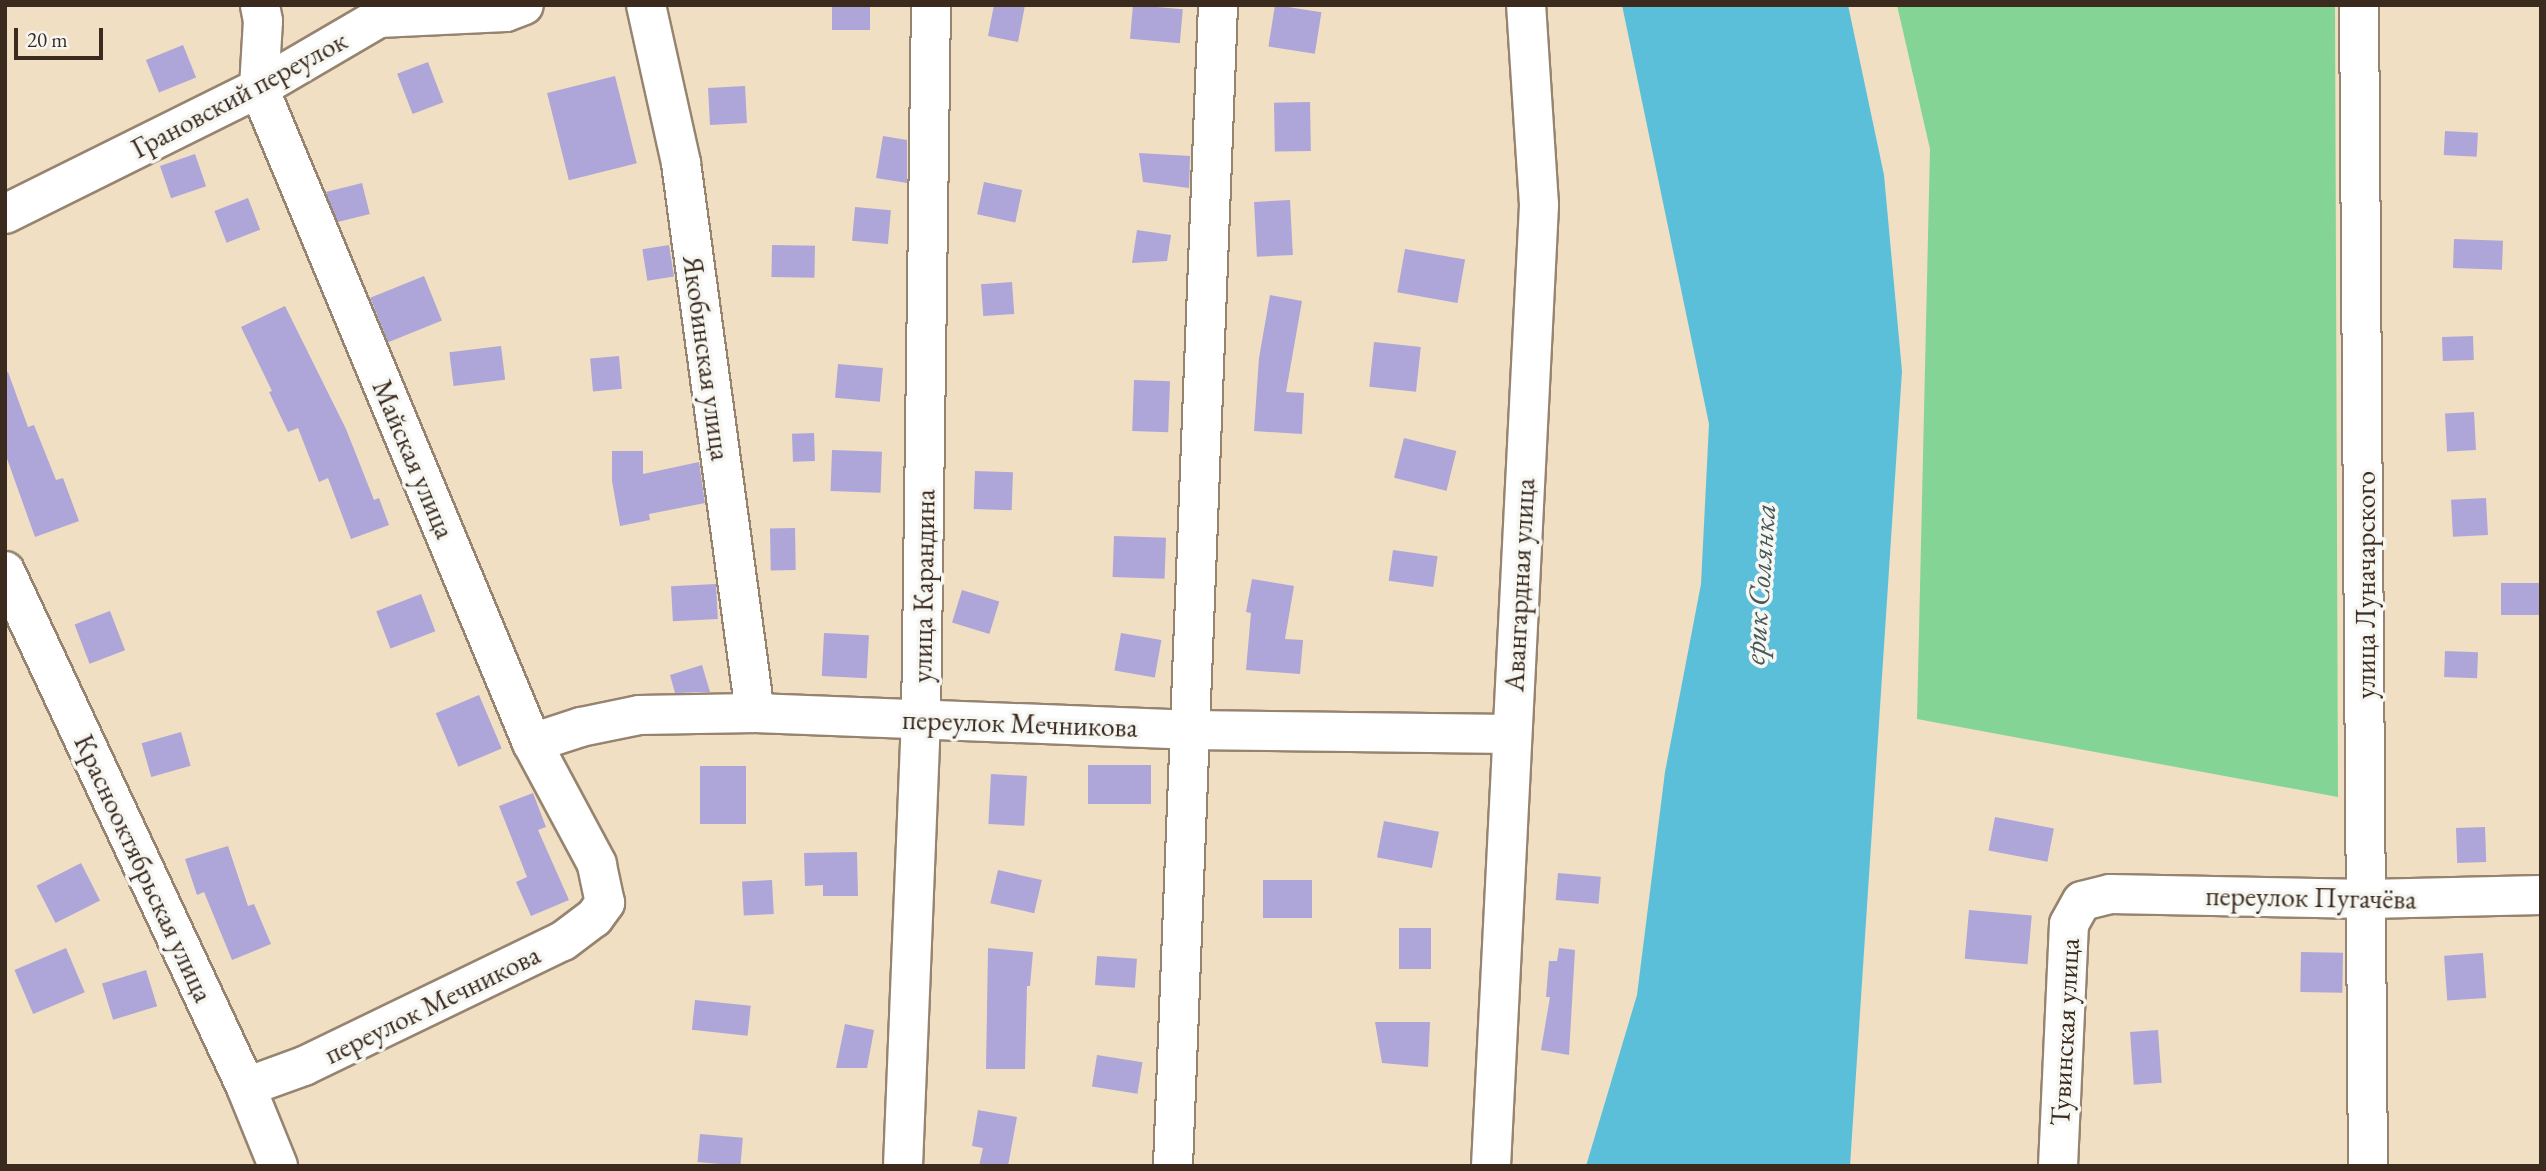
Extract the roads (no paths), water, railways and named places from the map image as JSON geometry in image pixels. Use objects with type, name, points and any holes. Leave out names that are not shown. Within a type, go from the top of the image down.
[{"type":"street","name":"Майская улица","points":[[260,5],[263,20],[259,88],[532,743],[597,864],[605,903]]},
{"type":"street","name":"Грановский переулок","points":[[5,214],[259,88],[379,18],[506,12],[524,5]]},
{"type":"street","name":"Якобинская улица","points":[[646,5],[681,163],[755,713]]},
{"type":"street","name":"улица Карандина","points":[[903,1166],[922,719],[932,5]]},
{"type":"street","points":[[1173,1166],[1218,5]]},
{"type":"street","name":"Авангардная улица","points":[[1491,1166],[1539,205],[1526,5]]},
{"type":"street","name":"улица Луначарского","points":[[2360,5],[2368,1166]]},
{"type":"street","name":"Краснооктябрьская улица","points":[[5,571],[246,1087],[278,1166]]},
{"type":"street","name":"переулок Мечникова","points":[[532,743],[581,727],[639,715],[755,713],[1189,730],[1511,734]]},
{"type":"street","name":"переулок Пугачёва","points":[[2082,901],[2110,894],[2367,899],[2541,895]]},
{"type":"street","name":"Тувинская улица","points":[[2058,1166],[2069,923],[2082,901]]},
{"type":"street","name":"переулок Мечникова","points":[[246,1087],[304,1066],[564,941],[594,918],[605,903]]},
{"type":"water","name":"ерик Солянка","points":[[1622,5],[1848,5],[1884,175],[1902,371],[1850,1166],[1586,1166],[1637,995],[1665,772],[1701,584],[1709,424]]}]
